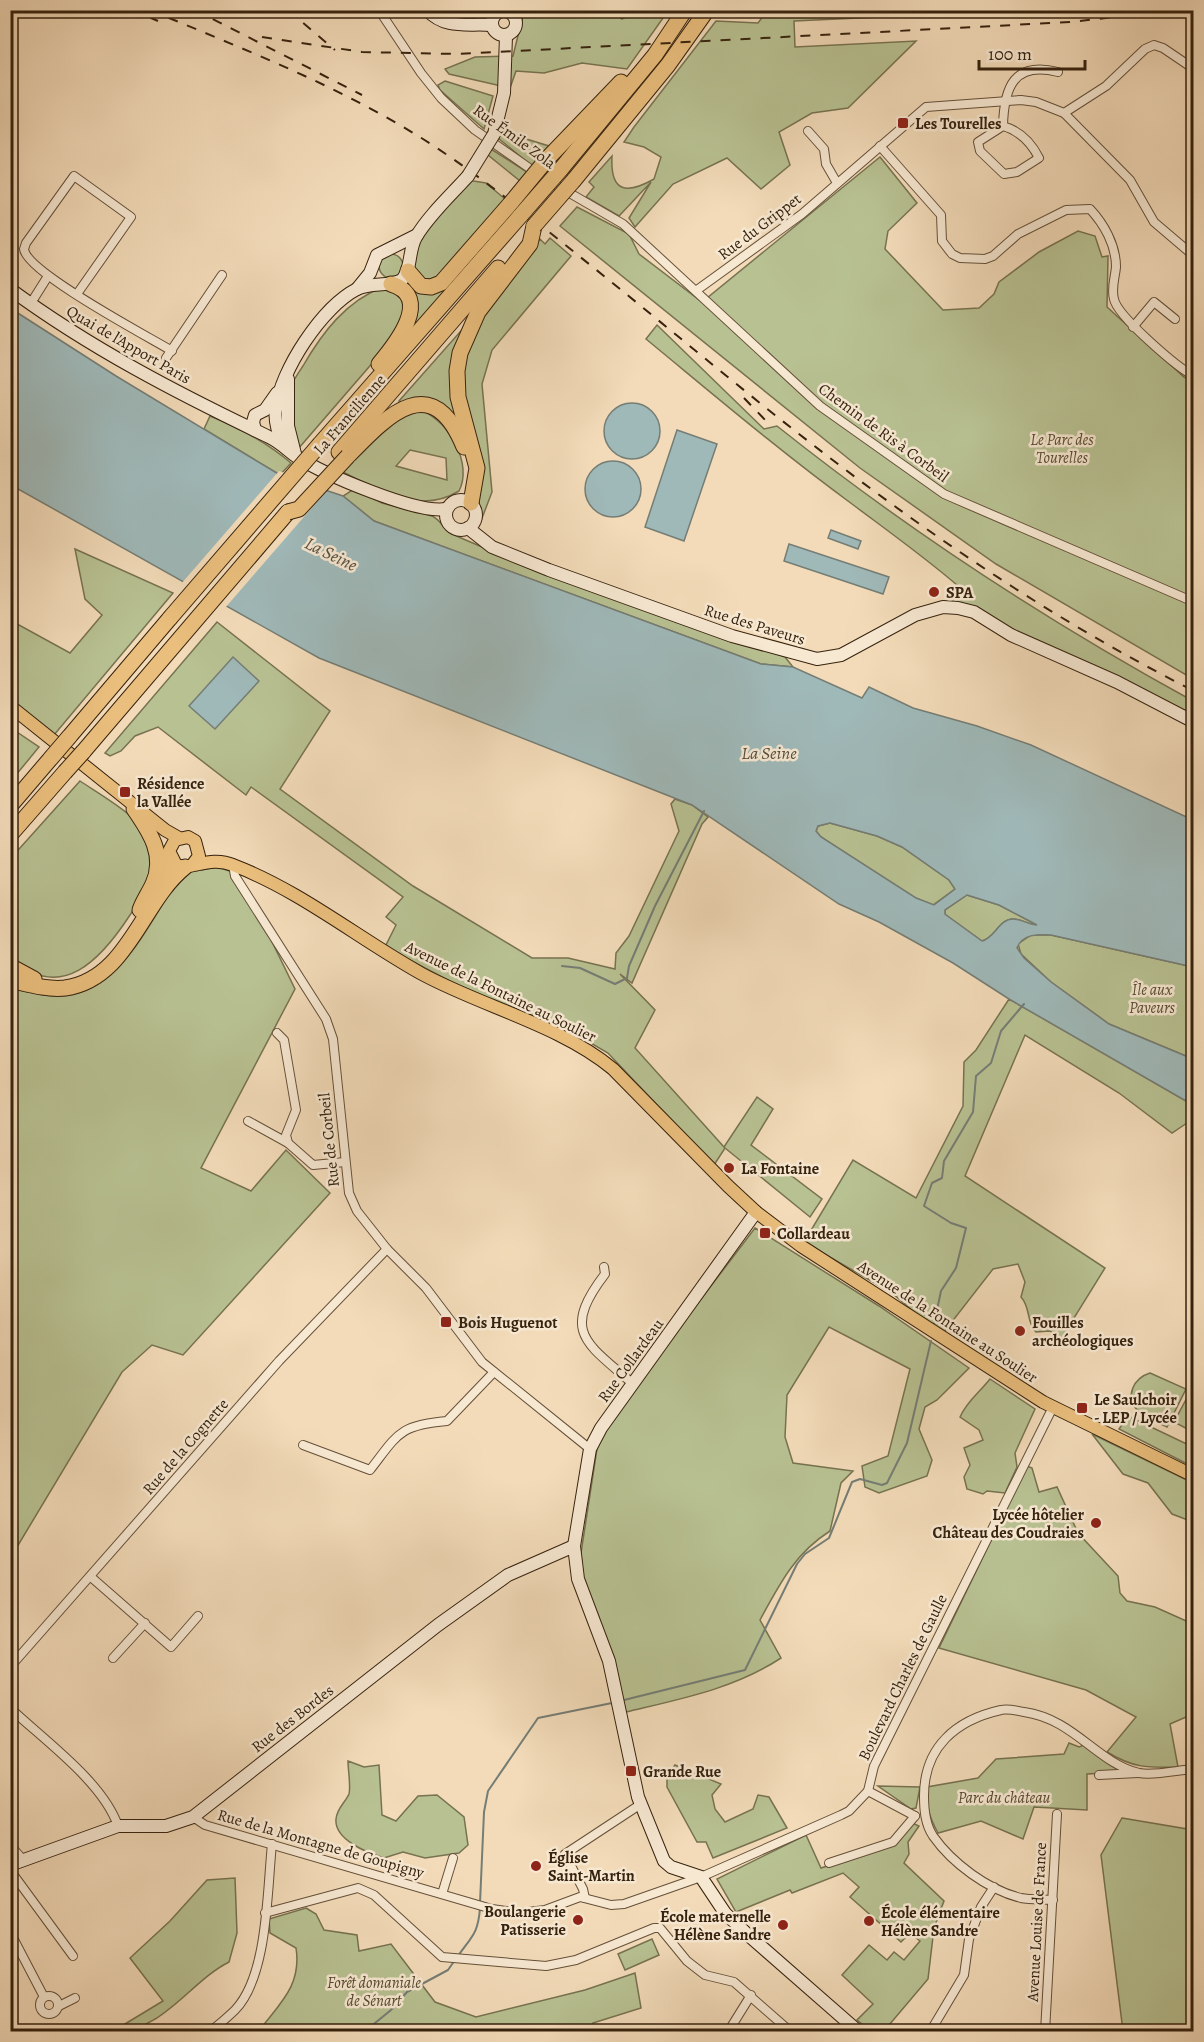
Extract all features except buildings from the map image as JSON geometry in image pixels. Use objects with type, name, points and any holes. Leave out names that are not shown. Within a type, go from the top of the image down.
[{"type":"highway","name":"La Francilienne","points":[[343,454],[574,180],[654,82],[707,10]]},
{"type":"highway","name":"La Francilienne","points":[[10,806],[320,444],[561,169],[654,55],[682,16]]},
{"type":"highway","points":[[408,266],[421,286],[431,287],[441,283],[548,158],[682,16]]},
{"type":"highway","points":[[465,501],[477,468],[458,397],[460,353],[478,312],[530,244],[534,226]]},
{"type":"highway","points":[[320,444],[329,424],[400,339],[406,328],[410,313],[409,300],[399,286],[388,283]]},
{"type":"highway","points":[[10,849],[20,835],[16,829],[288,512],[299,509],[343,454],[395,411],[414,405],[435,410],[457,431],[468,460],[469,483],[465,501]]},
{"type":"highway","points":[[134,809],[148,828],[157,851],[156,874],[140,910]]},
{"type":"highway","points":[[10,966],[24,975],[53,982],[74,979],[92,971],[105,960],[150,898],[170,853]]},
{"type":"highway","points":[[10,980],[64,988],[98,975],[115,959],[166,884],[189,866]]},
{"type":"main road","points":[[10,706],[165,830],[179,838],[188,837],[195,841],[199,856],[189,866]]},
{"type":"main road","points":[[10,713],[134,809],[155,829],[176,865],[227,863]]},
{"type":"main road","points":[[170,853],[179,838]]},
{"type":"main road","name":"Avenue de la Fontaine au Soulier","points":[[195,841],[227,863],[311,905],[423,974],[587,1050],[613,1069],[756,1212],[801,1246],[1053,1407],[1194,1476]]},
{"type":"street","name":"Rue Émile Zola","points":[[379,10],[421,73],[441,98],[475,130],[542,177],[604,214]]},
{"type":"street","points":[[427,10],[443,22],[454,25],[492,25]]},
{"type":"street","points":[[510,12],[516,19],[516,28],[506,36],[495,32],[492,25],[497,13],[510,12]]},
{"type":"street","points":[[268,417],[253,422],[260,432],[273,432],[268,417],[288,372],[320,322],[334,307],[357,289],[377,255],[417,235],[468,176],[494,134],[504,93],[507,60],[506,36]]},
{"type":"street","points":[[1193,254],[1154,222],[1131,180],[1064,113],[1106,86],[1145,48],[1154,45],[1163,48],[1194,69]]},
{"type":"street","points":[[1003,126],[1004,101],[1014,82],[1031,68],[1058,72]]},
{"type":"street","name":"Rue du Grippet","points":[[696,290],[802,214],[926,107],[1004,101],[1036,102],[1064,113]]},
{"type":"street","points":[[1003,126],[1014,129],[1033,145],[1039,158],[1017,172],[1004,174],[980,151],[978,142],[1003,126]]},
{"type":"street","points":[[808,131],[824,149],[826,164],[837,183]]},
{"type":"street","points":[[880,146],[941,215],[942,241],[952,254],[960,258],[985,259],[993,256],[1018,234],[1056,215],[1078,208],[1090,209],[1105,226],[1116,267],[1114,300],[1120,314],[1194,376]]},
{"type":"street","points":[[77,294],[131,217],[74,176],[24,249],[27,260],[48,276],[169,354],[222,275]]},
{"type":"street","name":"Chemin de Ris à Corbeil","points":[[604,214],[624,224],[820,406],[944,494],[1194,602]]},
{"type":"street","points":[[357,289],[402,280],[417,235]]},
{"type":"street","points":[[392,248],[402,252],[408,266]]},
{"type":"street","points":[[373,265],[375,274],[388,283]]},
{"type":"street","points":[[31,303],[48,276]]},
{"type":"street","name":"Quai de l'Apport Paris","points":[[10,289],[73,332],[162,384],[283,444],[297,457],[398,502],[438,511],[446,509]]},
{"type":"street","points":[[1133,327],[1154,302],[1175,319]]},
{"type":"street","points":[[288,372],[288,426],[297,457]]},
{"type":"street","points":[[234,421],[268,417]]},
{"type":"street","name":"Quai de l'Apport Paris","points":[[268,417],[283,444]]},
{"type":"street","points":[[465,501],[476,514],[468,528],[462,530],[451,526],[447,521],[446,509],[450,504],[465,501]]},
{"type":"street","name":"Rue des Paveurs","points":[[468,528],[492,547],[549,570],[732,636],[817,660],[841,654],[915,615],[944,607],[974,612],[1011,635],[1117,682],[1194,722]]},
{"type":"street","name":"Rue de Corbeil","points":[[227,863],[326,1019],[333,1039],[349,1193],[357,1211],[387,1249],[426,1288],[466,1342],[494,1372],[590,1449]]},
{"type":"street","points":[[277,1033],[284,1040],[296,1110],[286,1135],[288,1143]]},
{"type":"street","points":[[248,1121],[288,1143],[313,1165],[345,1162]]},
{"type":"street","name":"Rue Collardeau","points":[[574,1546],[590,1449],[601,1428],[756,1212]]},
{"type":"street","name":"Rue de la Cognette","points":[[10,1667],[279,1361],[387,1249]]},
{"type":"street","points":[[604,1267],[605,1274],[583,1308],[580,1323],[586,1341],[633,1384]]},
{"type":"street","points":[[303,1445],[370,1470],[395,1438],[406,1428],[416,1424],[447,1421],[494,1372]]},
{"type":"street","name":"Boulevard Charles de Gaulle","points":[[585,1898],[617,1905],[701,1877],[849,1811],[868,1791],[874,1766],[1053,1407]]},
{"type":"street","points":[[574,1546],[578,1580],[615,1684],[641,1804],[664,1861],[670,1867],[701,1877],[725,1913],[859,2031]]},
{"type":"street","name":"Rue des Bordes","points":[[10,1868],[118,1826],[166,1826],[193,1817],[438,1624],[507,1575],[574,1546]]},
{"type":"street","points":[[91,1577],[171,1647],[198,1616]]},
{"type":"street","points":[[113,1658],[145,1623]]},
{"type":"street","points":[[10,1708],[92,1785],[108,1804],[118,1826]]},
{"type":"street","points":[[1053,1900],[1022,1898],[994,1887],[958,1863],[932,1834],[924,1814],[927,1771],[940,1742],[969,1720],[1004,1709],[1040,1714],[1076,1732],[1103,1755],[1140,1773]]},
{"type":"street","points":[[1099,1775],[1194,1769]]},
{"type":"street","points":[[868,1791],[915,1816]]},
{"type":"street","points":[[585,1898],[582,1886],[565,1854],[641,1804]]},
{"type":"street","points":[[829,1863],[893,1842],[915,1816],[924,1814]]},
{"type":"street","name":"Avenue Louise de France","points":[[1045,2031],[1057,1814]]},
{"type":"street","name":"Rue de la Montagne de Goupigny","points":[[193,1817],[205,1825],[492,1909],[520,1913],[545,1910],[574,1899],[585,1898]]},
{"type":"street","points":[[210,2031],[236,2010],[252,1984],[260,1961],[272,1844]]},
{"type":"street","points":[[10,1845],[24,1861]]},
{"type":"street","name":"Rue de la Montagne de Goupigny","points":[[442,1894],[453,1858]]},
{"type":"street","points":[[10,1868],[73,1956]]},
{"type":"street","points":[[930,2031],[964,1975],[969,1939],[981,1907],[994,1887]]},
{"type":"street","points":[[265,1913],[358,1888],[374,1894],[442,1957],[455,1960],[481,1959],[546,1966],[576,1960],[654,1928],[660,1928],[687,1961],[705,1975],[734,1982],[791,2031]]},
{"type":"street","points":[[10,1932],[44,1997]]},
{"type":"street","points":[[728,2031],[751,1995]]},
{"type":"street","points":[[44,1997],[55,1997],[59,2006]]},
{"type":"street","points":[[44,1997],[40,2004],[44,2013],[54,2014],[59,2006],[75,1998]]},
{"type":"green space","points":[[923,10],[924,15],[794,21],[795,47],[916,41],[848,108],[812,113],[779,132],[790,165],[761,189],[727,158],[673,184],[635,227],[629,218],[651,182],[619,216],[586,197],[594,187],[589,182],[612,156],[614,177],[622,187],[635,187],[654,179],[661,157],[644,147],[624,142],[634,127],[716,21],[758,23],[767,11]]},
{"type":"green space","points":[[524,11],[610,11],[622,19],[636,11],[668,11],[627,69],[582,63],[544,73],[516,71],[510,88],[449,74],[445,69],[475,57],[513,56]]},
{"type":"green space","points":[[445,81],[493,96],[484,129],[440,90],[438,85]]},
{"type":"green space","points":[[501,127],[523,138],[549,146],[532,166],[498,138]]},
{"type":"green space","points":[[491,149],[527,172],[520,181],[488,155]]},
{"type":"green space","name":"Le Parc des Tourelles","points":[[880,157],[917,203],[888,231],[885,249],[943,310],[979,308],[994,294],[999,282],[1039,252],[1078,231],[1095,236],[1102,257],[1108,256],[1107,307],[1184,377],[1193,381],[1193,679],[996,564],[860,468],[560,226],[577,207],[629,234],[639,254],[702,302]]},
{"type":"green space","points":[[467,180],[486,183],[505,199],[433,281],[426,281],[413,269],[415,247]]},
{"type":"green space","points":[[550,238],[571,256],[492,350],[482,384],[492,492],[479,526],[481,518],[462,389],[465,354],[487,308],[507,280],[540,239],[545,244]]},
{"type":"green space","points":[[391,254],[400,257],[403,266],[400,275],[391,278],[382,275],[379,266],[382,257]]},
{"type":"green space","points":[[449,284],[414,327],[415,319],[410,293],[415,287]]},
{"type":"green space","points":[[383,287],[400,294],[405,312],[394,338],[298,449],[290,408],[291,386],[318,342],[336,319],[346,309]]},
{"type":"green space","points":[[467,324],[461,427],[399,401]]},
{"type":"green space","points":[[657,325],[764,429],[777,426],[877,502],[979,573],[1084,639],[1193,701],[1193,716],[1026,637],[980,610],[947,602],[957,585],[774,444],[646,339]]},
{"type":"green space","points":[[423,411],[442,424],[450,434],[461,457],[463,480],[459,491],[444,498],[415,501],[386,493],[343,472],[383,426],[395,417]],"holes":[[[410,450],[446,458],[447,480],[396,466]]]},
{"type":"green space","points":[[210,416],[252,436],[291,463],[280,475],[204,429]]},
{"type":"green space","points":[[354,489],[382,503],[432,516],[452,534],[534,568],[785,657],[793,667],[761,664],[374,521],[343,496]]},
{"type":"green space","points":[[75,549],[173,593],[54,735],[11,702],[10,620],[70,653],[102,615],[85,599]]},
{"type":"green space","points":[[217,622],[330,711],[280,789],[413,886],[532,958],[568,958],[615,969],[616,953],[629,936],[679,831],[671,804],[675,799],[692,805],[708,817],[702,824],[632,983],[620,974],[655,1010],[635,1048],[724,1147],[757,1097],[773,1109],[751,1145],[822,1199],[810,1217],[725,1148],[714,1165],[608,1053],[589,1042],[486,1000],[385,947],[396,925],[386,917],[403,897],[251,787],[246,795],[158,727],[135,736],[121,751],[110,756],[105,753]]},
{"type":"green space","points":[[11,728],[39,747],[11,781]]},
{"type":"green space","points":[[80,781],[123,810],[143,828],[154,847],[154,865],[149,883],[140,900],[107,946],[79,970],[63,976],[47,977],[29,971],[11,957],[11,858]]},
{"type":"green space","points":[[830,823],[877,836],[902,847],[949,880],[955,889],[933,905],[913,897],[821,837],[816,831],[818,826]]},
{"type":"green space","points":[[217,867],[239,874],[295,989],[201,1168],[251,1191],[286,1150],[330,1193],[183,1355],[152,1345],[122,1372],[11,1557],[11,989],[57,996],[78,993],[97,985],[128,956],[176,883],[190,872]]},
{"type":"green space","points":[[967,895],[999,905],[1037,925],[1016,919],[1008,920],[982,941],[945,915],[945,910]]},
{"type":"green space","name":"Île aux Paveurs","points":[[1031,935],[1051,935],[1193,967],[1193,1059],[1109,1024],[1051,982],[1021,954],[1018,944]]},
{"type":"green space","points":[[1009,999],[1193,1105],[1193,1126],[1187,1123],[1172,1133],[1119,1093],[1025,1035],[965,1176],[1105,1268],[1061,1339],[1050,1331],[1036,1332],[1033,1328],[1021,1297],[1025,1282],[1018,1264],[993,1269],[944,1332],[935,1330],[892,1293],[804,1242],[853,1160],[916,1198],[963,1106],[964,1062],[976,1050]]},
{"type":"green space","points":[[755,1228],[879,1306],[969,1368],[937,1400],[925,1407],[919,1429],[932,1460],[927,1476],[879,1493],[865,1487],[862,1466],[888,1456],[910,1369],[829,1327],[787,1395],[785,1437],[793,1463],[853,1471],[841,1483],[830,1531],[797,1560],[781,1582],[760,1620],[781,1658],[745,1678],[706,1692],[626,1712],[583,1581],[581,1553],[597,1449],[609,1420]]},
{"type":"green space","points":[[1150,1373],[1186,1389],[1167,1427],[1147,1418],[1134,1405],[1132,1399],[1131,1394],[1135,1383]]},
{"type":"green space","points":[[990,1379],[1035,1409],[1015,1453],[1017,1467],[1005,1493],[987,1491],[983,1494],[967,1489],[964,1477],[970,1465],[964,1448],[983,1440],[979,1430],[960,1417]]},
{"type":"green space","points":[[1189,1394],[1193,1397],[1193,1432],[1174,1422]]},
{"type":"green space","points":[[1128,1416],[1193,1447],[1193,1467],[1119,1429]]},
{"type":"green space","points":[[1092,1434],[1193,1483],[1193,1522],[1172,1514],[1148,1483],[1123,1474]]},
{"type":"green space","points":[[1027,1466],[1032,1468],[1039,1492],[1057,1487],[1078,1533],[1118,1576],[1120,1593],[1127,1601],[1155,1607],[1193,1624],[1193,1714],[1170,1724],[1178,1767],[1141,1766],[1107,1752],[1136,1717],[1086,1690],[939,1648]]},
{"type":"green space","name":"Parc du château","points":[[1069,1743],[1079,1747],[1084,1745],[1124,1772],[1087,1774],[1087,1810],[1034,1807],[1023,1839],[981,1821],[938,1833],[929,1811],[927,1787],[978,1778],[996,1759],[1064,1754]]},
{"type":"green space","points":[[348,1761],[364,1767],[379,1765],[382,1815],[396,1821],[418,1796],[437,1795],[464,1817],[468,1845],[459,1853],[425,1858],[403,1852],[384,1858],[353,1844],[340,1833],[336,1819],[349,1794]]},
{"type":"green space","points":[[675,1765],[721,1784],[712,1795],[715,1809],[725,1822],[753,1809],[758,1795],[769,1797],[787,1828],[713,1858],[706,1842],[697,1842],[667,1787],[667,1776]]},
{"type":"green space","points":[[878,1786],[920,1787],[916,1808],[911,1809]]},
{"type":"green space","points":[[1122,1818],[1193,1830],[1193,2031],[1123,2031],[1101,1855]]},
{"type":"green space","points":[[912,1823],[919,1826],[908,1842],[909,1854],[904,1863],[944,1901],[934,1928],[928,1979],[884,2031],[871,2031],[857,2020],[873,2004],[842,1975],[869,1945],[887,1960],[894,1952],[904,1960],[920,1941],[910,1933],[901,1942],[850,1897],[859,1887],[843,1873],[792,1893],[790,1890],[736,1912],[717,1879],[806,1835],[821,1868],[895,1844]]},
{"type":"green space","points":[[235,1878],[237,1933],[229,1962],[215,1970],[162,2015],[133,2029],[116,2031],[163,2001],[130,1958],[170,1921],[207,1880]]},
{"type":"green space","name":"Forêt domaniale de Sénart","points":[[306,1908],[316,1914],[324,1930],[357,1935],[359,1951],[391,1944],[435,2002],[476,2017],[585,1990],[635,1973],[641,2008],[593,2023],[595,2031],[258,2032],[287,1994],[296,1973],[296,1948],[270,1933],[269,1919]]},
{"type":"green space","points":[[652,1939],[659,1955],[625,1970],[618,1954]]},
{"type":"water","name":"La Seine","points":[[10,308],[116,376],[280,475],[343,496],[374,521],[761,664],[793,667],[862,698],[869,687],[913,708],[977,726],[1031,745],[1193,820],[1193,967],[1051,935],[1027,937],[1019,943],[1017,948],[1024,958],[1051,982],[1109,1024],[1193,1059],[1193,1105],[1009,999],[953,963],[879,922],[839,904],[692,805],[319,658],[11,485]],"holes":[[[830,823],[877,836],[902,847],[949,880],[955,889],[934,905],[916,898],[821,837],[816,831],[818,826]],[[967,895],[999,905],[1037,925],[1016,919],[1008,920],[982,941],[945,914],[945,910]]]},
{"type":"water","points":[[632,403],[643,405],[652,411],[658,420],[660,431],[658,442],[652,451],[643,457],[632,459],[621,457],[612,451],[606,442],[604,431],[606,420],[612,411],[621,405]]},
{"type":"water","points":[[677,430],[717,444],[684,541],[645,527]]},
{"type":"water","points":[[613,461],[624,463],[633,469],[639,478],[641,489],[639,500],[633,509],[624,515],[613,517],[602,515],[593,509],[587,500],[585,489],[587,478],[593,469],[602,463]]},
{"type":"water","points":[[831,530],[861,541],[858,549],[828,538]]},
{"type":"water","points":[[789,544],[889,577],[883,594],[784,561]]},
{"type":"water","points":[[233,657],[259,681],[215,729],[189,706]]},
{"type":"pier","points":[[279,471],[329,488],[225,608],[181,584]]},
{"type":"waterway","points":[[562,966],[580,968],[615,984],[627,978],[629,966],[655,906],[704,811]]},
{"type":"waterway","points":[[934,1324],[941,1291],[956,1268],[966,1228],[951,1223],[924,1206],[932,1183],[942,1178],[944,1161],[973,1112],[976,1076],[991,1063],[1001,1031],[1024,1004]]},
{"type":"waterway","points":[[624,1700],[745,1670],[797,1564],[805,1554],[829,1538],[852,1482],[860,1479],[882,1485],[887,1483],[907,1443],[931,1341]]},
{"type":"waterway","points":[[480,1903],[484,1812],[488,1791],[538,1718],[612,1703]]},
{"type":"waterway","points":[[458,1956],[476,1929],[480,1908]]},
{"type":"waterway","points":[[364,2032],[391,2010],[407,1992],[448,1970],[455,1960]]},
{"type":"railway","points":[[132,10],[158,21]]},
{"type":"railway","points":[[150,10],[323,85],[423,139],[522,210],[771,412],[893,505],[990,572],[1090,635],[1194,691]]},
{"type":"railway","points":[[181,10],[201,17]]},
{"type":"railway","points":[[195,10],[362,95]]},
{"type":"railway","points":[[288,10],[335,50]]},
{"type":"railway","points":[[262,37],[362,52],[458,54],[1070,22],[1177,10]]},
{"type":"railway","points":[[744,398],[769,424]]},
{"type":"place","name":"Les Tourelles","points":[[903,123]]},
{"type":"place","name":"SPA","points":[[934,592]]},
{"type":"place","name":"Résidence la Vallée","points":[[125,792]]},
{"type":"place","name":"La Fontaine","points":[[729,1168]]},
{"type":"place","name":"Collardeau","points":[[765,1233]]},
{"type":"place","name":"Bois Huguenot","points":[[446,1322]]},
{"type":"place","name":"Fouilles archéologiques","points":[[1020,1331]]},
{"type":"place","name":"Le Saulchoir - LEP / Lycée","points":[[1082,1408]]},
{"type":"place","name":"Lycée hôtelier Château des Coudraies","points":[[1096,1523]]},
{"type":"place","name":"Grande Rue","points":[[631,1771]]},
{"type":"place","name":"Église Saint-Martin","points":[[536,1866]]},
{"type":"place","name":"Boulangerie Patisserie","points":[[578,1920]]},
{"type":"place","name":"École élémentaire Hélène Sandre","points":[[869,1921]]},
{"type":"place","name":"École maternelle Hélène Sandre","points":[[783,1925]]}]
